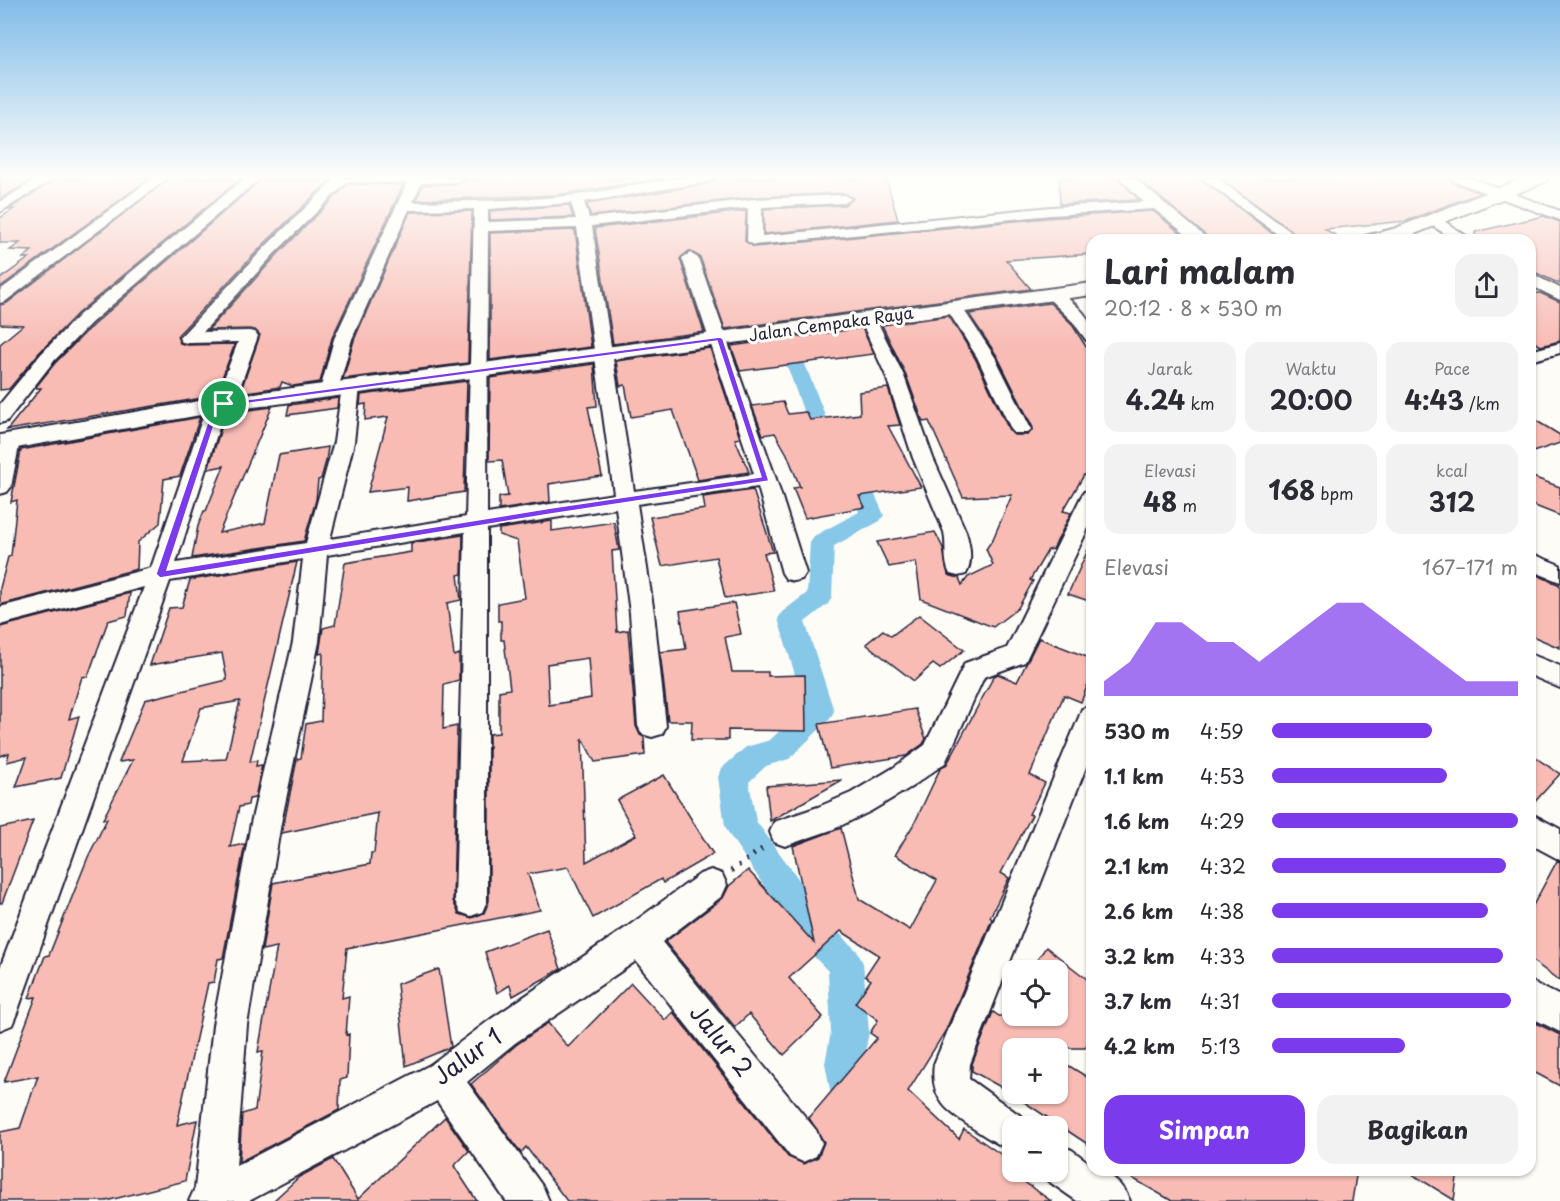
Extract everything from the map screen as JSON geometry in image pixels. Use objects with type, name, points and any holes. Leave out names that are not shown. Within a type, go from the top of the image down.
[{"type":"street","points":[[0,298],[86,234]]},
{"type":"street","points":[[0,417],[47,358],[85,319],[186,234]]},
{"type":"street","points":[[0,1013],[221,405],[249,336],[188,338],[286,234]]},
{"type":"street","points":[[211,1200],[230,1025],[266,823],[306,642],[316,548],[344,442],[340,389],[343,339],[391,234]]},
{"type":"street","points":[[471,901],[481,234]]},
{"type":"street","points":[[586,234],[642,613],[652,726]]},
{"type":"street","points":[[754,234],[754,241],[774,234]]},
{"type":"street","points":[[690,258],[720,339],[794,573]]},
{"type":"street","points":[[1536,281],[1560,295]]},
{"type":"street","name":"Jalan Cempaka Raya","points":[[5,442],[221,405],[1086,290]]},
{"type":"street","points":[[1053,294],[1086,328]]},
{"type":"street","points":[[954,308],[986,357],[1021,429]]},
{"type":"street","points":[[868,319],[895,376],[923,458],[956,532],[958,568]]},
{"type":"street","points":[[1536,354],[1560,348]]},
{"type":"street","points":[[0,488],[5,442]]},
{"type":"street","points":[[0,616],[160,574],[476,522],[766,479]]},
{"type":"street","points":[[785,832],[824,819],[861,802],[903,777],[935,754],[974,670],[1016,655],[1086,509]]},
{"type":"street","points":[[1536,564],[1560,574]]},
{"type":"street","points":[[1536,667],[1560,678]]},
{"type":"street","points":[[1002,1125],[956,1092],[950,1078],[952,1064],[1086,732]]},
{"type":"street","points":[[1536,831],[1560,846]]},
{"type":"street","name":"Jalur 1","points":[[211,1200],[443,1078],[503,1031],[639,939],[711,885]]},
{"type":"street","name":"Jalur 2","points":[[639,939],[803,1143]]},
{"type":"street","points":[[1536,1001],[1560,1015]]},
{"type":"street","points":[[443,1078],[529,1201]]},
{"type":"street","points":[[1068,1171],[1110,1201]]},
{"type":"path","points":[[711,885],[785,832]]},
{"type":"building","points":[[0,234],[73,234],[0,287],[0,279],[29,258],[23,258],[32,251],[10,250],[20,243],[0,243]]},
{"type":"building","points":[[97,234],[173,234],[78,313],[39,353],[9,389],[0,390],[0,344],[23,325],[0,324],[0,305],[7,303]]},
{"type":"building","points":[[198,234],[274,234],[177,336],[180,343],[188,345],[235,344],[215,396],[7,430],[41,388],[35,388],[55,363],[93,325]]},
{"type":"building","points":[[298,234],[380,234],[332,338],[320,382],[293,386],[282,382],[280,387],[240,393],[260,335],[255,330],[249,329],[208,330]]},
{"type":"building","points":[[400,234],[471,234],[468,363],[343,379],[354,340]]},
{"type":"building","points":[[490,234],[576,234],[591,347],[490,360]]},
{"type":"building","points":[[596,234],[745,234],[745,241],[754,247],[884,234],[1086,234],[1086,254],[1006,260],[1031,289],[725,329],[700,257],[689,251],[680,259],[704,332],[613,344]]},
{"type":"building","points":[[1536,234],[1560,234],[1560,284],[1536,273]]},
{"type":"building","points":[[1536,293],[1560,302],[1560,341],[1541,346],[1536,343]]},
{"type":"building","points":[[1050,303],[1071,323],[1086,347],[1086,476],[1084,475],[1063,511],[1071,513],[1053,549],[1048,550],[1030,580],[1033,581],[1018,608],[993,627],[921,599],[916,562],[889,567],[877,542],[935,532],[943,548],[948,575],[959,578],[962,585],[968,577],[993,565],[986,549],[993,539],[1012,495],[963,497],[929,421],[923,422],[906,375],[882,325],[949,316],[975,358],[1009,430],[1014,435],[1028,435],[1033,428],[997,356],[969,314]]},
{"type":"building","points":[[862,328],[874,354],[740,371],[731,346]]},
{"type":"building","points":[[710,348],[740,438],[735,439],[749,472],[698,480],[673,410],[631,417],[625,385],[620,386],[616,361]]},
{"type":"building","points":[[594,364],[597,406],[588,407],[602,476],[549,484],[550,502],[499,510],[499,497],[508,496],[502,460],[489,461],[490,378]]},
{"type":"building","points":[[467,381],[464,492],[407,501],[408,487],[368,492],[388,417],[365,420],[366,404],[360,405],[361,395]]},
{"type":"building","points":[[888,388],[900,425],[888,426],[921,487],[859,496],[865,507],[805,518],[793,488],[800,487],[787,454],[775,433],[763,435],[752,406],[783,402],[788,414],[806,412],[810,420],[860,414],[859,392]]},
{"type":"building","points":[[338,398],[337,408],[287,415],[289,405]]},
{"type":"building","points":[[272,407],[219,533],[265,523],[279,455],[328,447],[304,541],[192,558],[198,526],[224,466],[208,469],[226,413]]},
{"type":"building","points":[[200,417],[180,476],[164,479],[160,523],[138,542],[137,569],[0,605],[0,588],[8,557],[11,556],[17,500],[11,502],[21,450]]},
{"type":"building","points":[[1536,421],[1560,435],[1560,443],[1536,451]]},
{"type":"building","points":[[1536,478],[1560,487],[1560,516],[1536,506]]},
{"type":"building","points":[[753,490],[773,552],[764,553],[774,591],[725,598],[716,557],[662,566],[650,517],[705,509],[703,497]]},
{"type":"building","points":[[552,521],[552,531],[614,522],[619,550],[612,551],[617,632],[628,630],[636,726],[640,735],[644,737],[645,755],[595,762],[582,738],[586,862],[636,835],[617,800],[664,775],[713,854],[663,883],[661,879],[593,918],[568,867],[528,874],[540,910],[347,948],[342,998],[349,996],[346,1035],[349,1034],[347,1078],[340,1080],[339,1110],[239,1162],[242,1114],[255,1110],[263,1051],[258,1052],[277,947],[262,950],[273,883],[370,864],[371,853],[374,853],[378,813],[282,833],[297,759],[301,758],[306,724],[321,721],[323,653],[319,654],[323,628],[335,625],[345,563],[411,552],[411,543],[463,535],[462,574],[458,575],[461,600],[447,603],[454,656],[459,654],[459,680],[444,684],[443,729],[457,726],[453,901],[459,914],[472,918],[484,913],[489,901],[489,734],[499,733],[499,691],[510,689],[504,640],[501,640],[501,621],[498,621],[498,603],[525,598],[517,541],[499,535],[499,529]],"holes":[[[588,658],[591,698],[549,705],[547,664]]]},
{"type":"building","points":[[1086,554],[1086,600],[1068,594]]},
{"type":"building","points":[[297,562],[250,762],[257,760],[256,766],[262,765],[255,798],[249,799],[248,805],[239,807],[230,847],[245,844],[223,958],[218,959],[214,982],[208,983],[177,1125],[197,1120],[185,1181],[106,1201],[0,1201],[0,1132],[20,1128],[38,1076],[4,1082],[36,997],[29,998],[45,956],[49,955],[88,857],[107,819],[103,819],[133,760],[119,762],[145,700],[227,680],[222,653],[150,665],[169,608],[182,607],[190,580]],"holes":[[[240,701],[226,759],[183,761],[201,708]]]},
{"type":"building","points":[[1536,575],[1560,585],[1560,648],[1536,638]]},
{"type":"building","points":[[130,593],[127,616],[108,621],[88,676],[82,677],[69,719],[79,716],[61,778],[16,787],[27,757],[7,762],[9,753],[0,756],[0,627]]},
{"type":"building","points":[[734,603],[741,634],[725,637],[732,672],[768,672],[768,676],[805,675],[806,731],[728,730],[728,740],[691,740],[692,721],[668,721],[660,652],[686,649],[680,611]]},
{"type":"building","points":[[919,615],[964,650],[940,669],[933,664],[914,681],[866,644],[883,630],[891,636]]},
{"type":"building","points":[[1039,638],[1086,657],[1086,689],[1081,702],[1064,695],[1030,775],[1045,783],[1029,814],[1032,815],[1001,873],[1009,878],[990,917],[992,919],[946,1030],[908,1091],[959,1139],[964,1129],[1002,1155],[1002,1182],[1024,1182],[1051,1201],[567,1201],[526,1147],[521,1153],[471,1084],[516,1045],[548,1023],[568,1047],[631,983],[665,1020],[673,1012],[788,1157],[804,1164],[818,1157],[824,1142],[809,1118],[877,1038],[870,1033],[878,1020],[855,1003],[871,980],[865,976],[879,955],[841,931],[789,978],[823,1017],[784,1055],[749,1014],[735,1027],[665,942],[723,898],[729,886],[748,870],[814,943],[793,846],[841,828],[859,899],[910,930],[937,880],[895,855],[915,822],[940,769],[947,764],[994,676],[998,674],[1017,682]]},
{"type":"building","points":[[915,709],[926,739],[923,744],[906,756],[830,768],[819,724]]},
{"type":"building","points":[[1536,758],[1560,774],[1536,800]]},
{"type":"building","points":[[842,780],[770,821],[766,786]]},
{"type":"building","points":[[33,821],[2,903],[0,903],[0,828]]},
{"type":"building","points":[[1557,861],[1560,862],[1560,981],[1536,963],[1536,900]]},
{"type":"building","points":[[547,929],[561,969],[513,996],[510,985],[497,993],[485,952]]},
{"type":"building","points":[[1046,947],[1063,960],[1037,960]]},
{"type":"building","points":[[1068,964],[1086,978],[1085,1048],[1068,1048],[1068,1038],[1002,1038],[1002,1088],[972,1071],[972,1064],[993,1012],[1002,1016],[1002,1026],[1068,1026]]},
{"type":"building","points":[[439,969],[451,1047],[406,1066],[397,984]]},
{"type":"building","points":[[1536,1023],[1560,1035],[1560,1086],[1536,1073]]},
{"type":"building","points":[[1068,1065],[1086,1076],[1086,1143],[1068,1131],[1068,1116],[1045,1116],[1027,1104],[1068,1104]]},
{"type":"building","points":[[445,1117],[469,1151],[454,1166],[477,1201],[273,1201],[299,1177],[333,1159],[358,1199]]},
{"type":"building","points":[[1128,1176],[1356,1176],[1352,1201],[1172,1201]]},
{"type":"building","points":[[1415,1176],[1457,1176],[1454,1200]]},
{"type":"waterway","points":[[745,234],[747,254],[790,349],[829,452],[846,453],[872,515],[822,542],[819,597],[791,619],[820,711],[779,750],[757,756],[733,777],[741,826],[785,888],[803,921],[845,963],[850,1032],[844,1063],[853,1106]]},
{"type":"route","points":[[720,339],[766,479],[625,499],[160,574],[217,405],[224,404],[720,339]]}]
